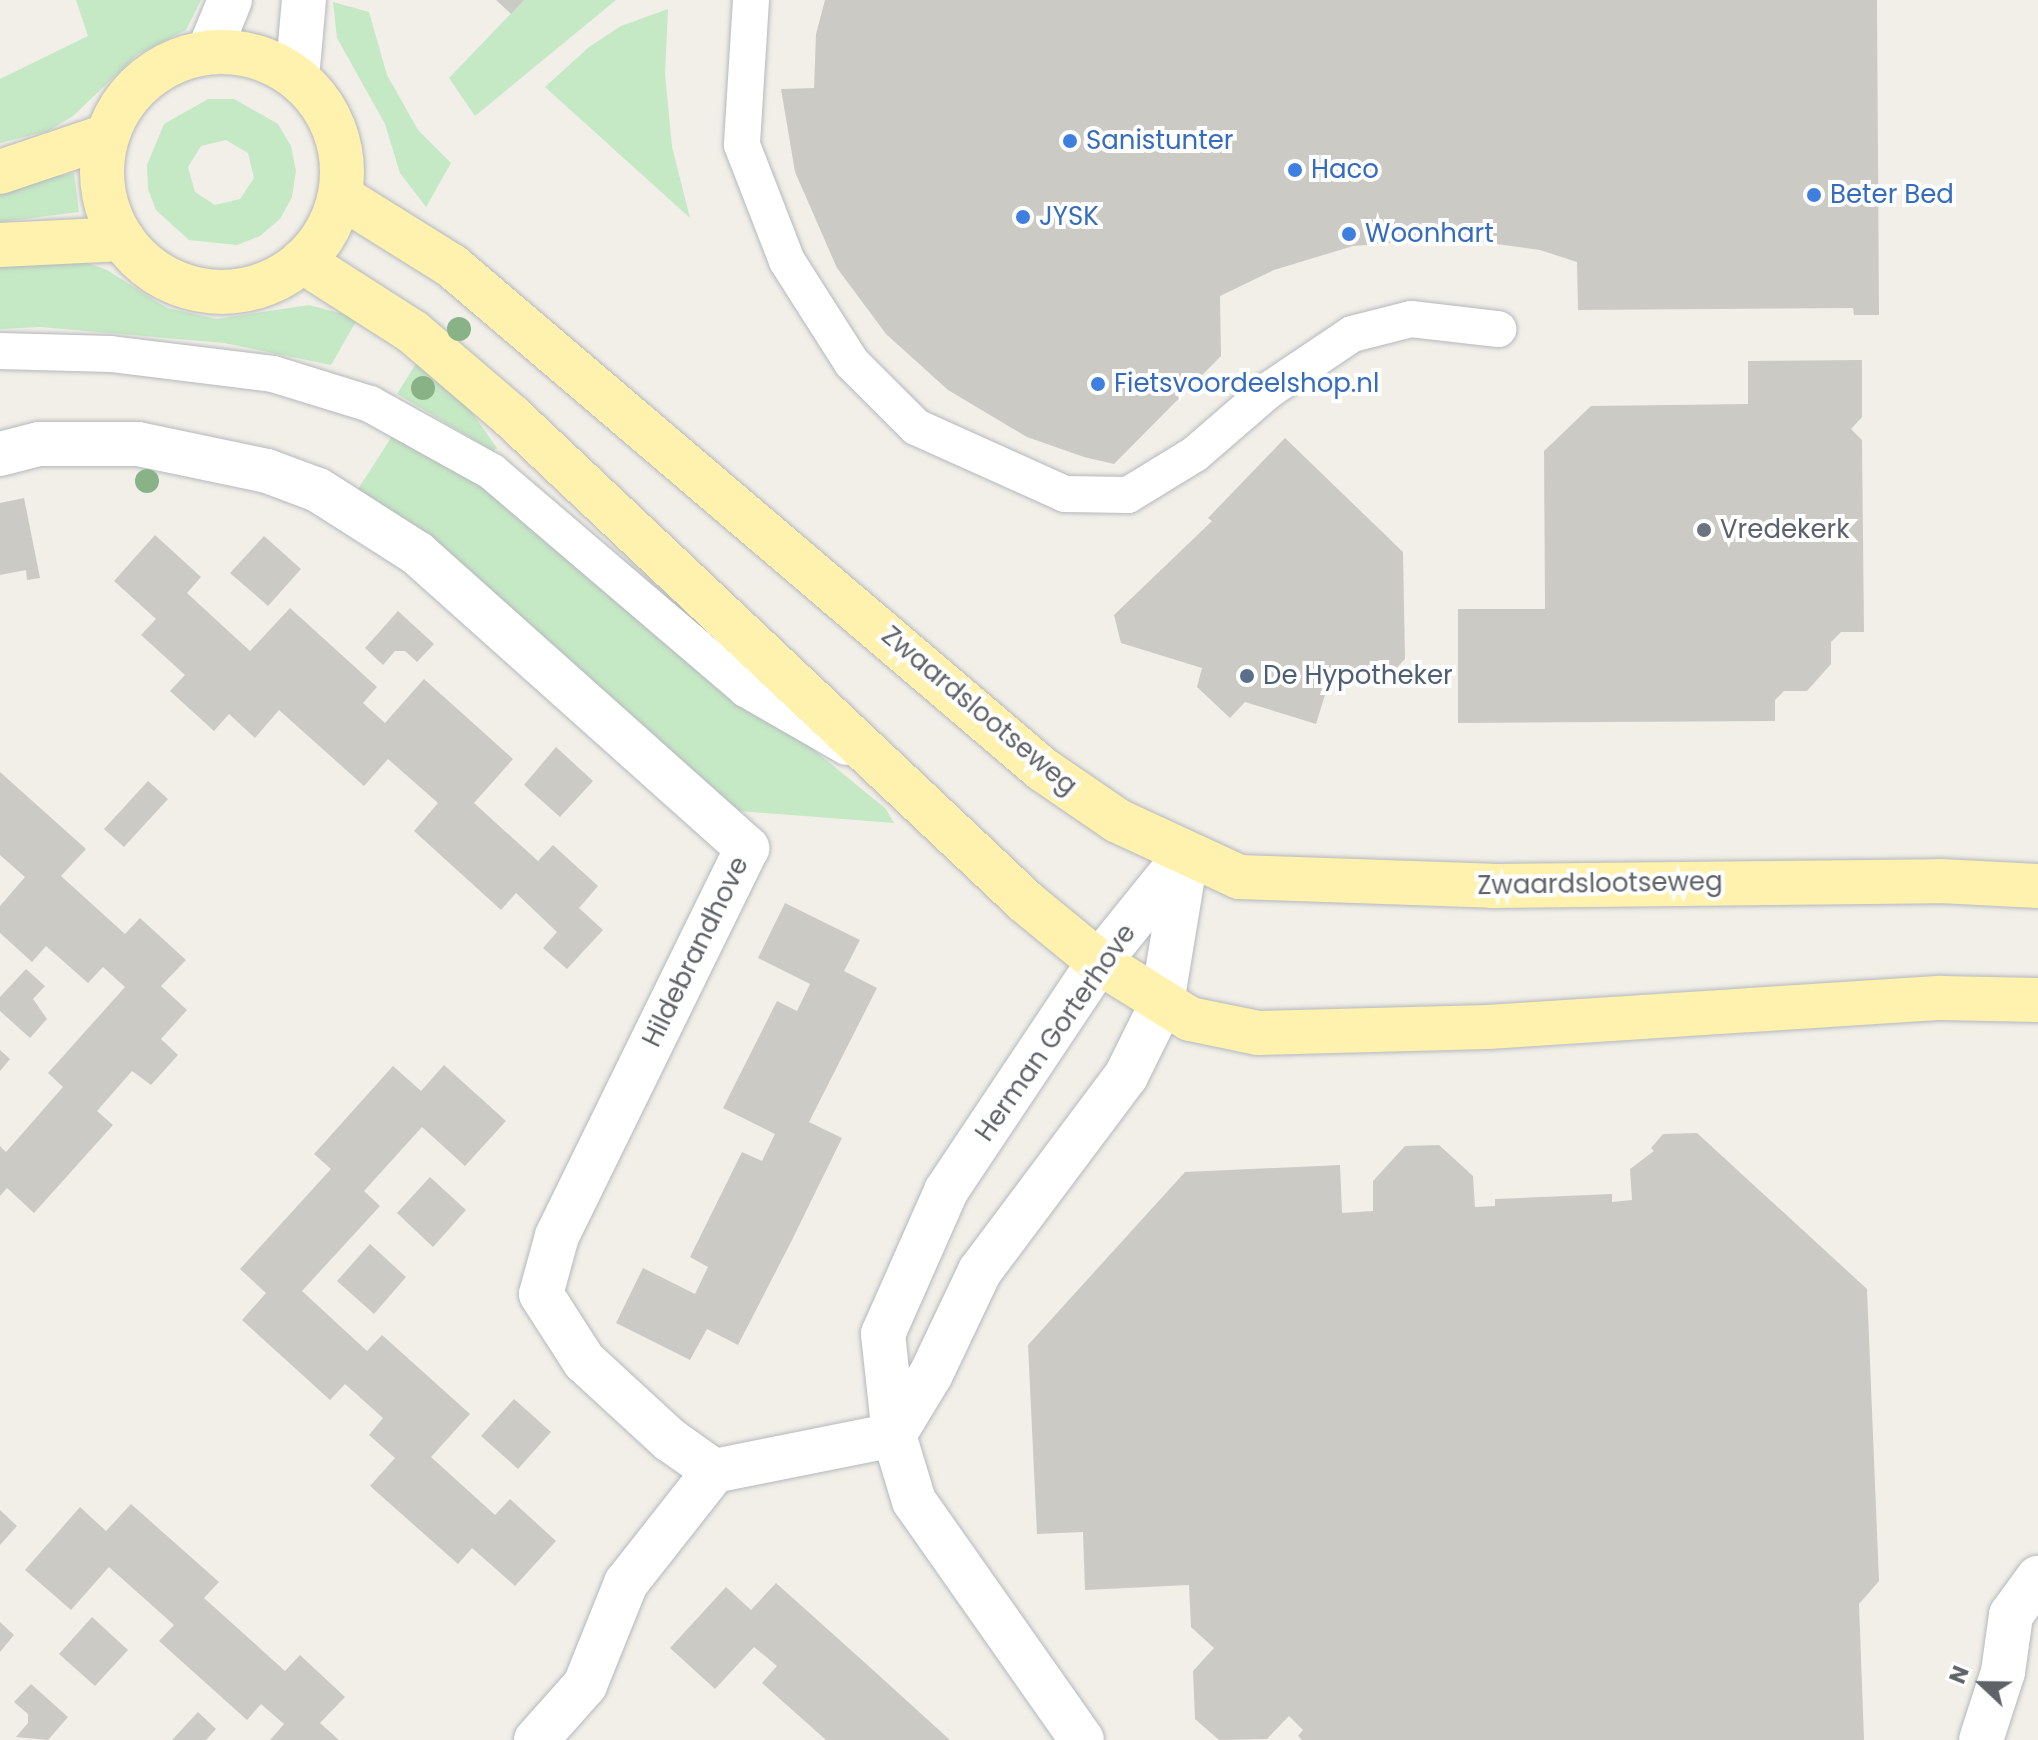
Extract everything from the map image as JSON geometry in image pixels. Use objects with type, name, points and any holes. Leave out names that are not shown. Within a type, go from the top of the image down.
[{"type":"main road","points":[[209,51],[258,57],[297,78],[325,111],[334,131],[342,174],[340,196],[320,241],[302,261],[268,283],[207,291],[150,269],[123,239],[103,189],[107,136],[123,105],[148,79],[178,60],[209,51]]},
{"type":"main road","points":[[0,172],[107,136]]},
{"type":"main road","name":"Zwaardslootseweg","points":[[340,196],[452,266],[1042,769],[1118,821],[1239,877],[1288,881],[2038,886]]},
{"type":"main road","points":[[0,245],[123,239]]},
{"type":"main road","points":[[302,261],[413,332],[511,416],[873,762],[1099,962],[1190,1019],[1258,1033],[1488,1027],[1925,999],[2038,1000]]},
{"type":"street","points":[[209,51],[230,0]]},
{"type":"street","points":[[297,78],[304,0]]},
{"type":"street","name":"Hildebrandhove","points":[[0,454],[39,444],[138,444],[267,471],[318,490],[417,553],[747,848],[557,1236],[541,1294],[584,1361],[670,1440],[714,1471]]},
{"type":"street","name":"Herman Gorterhove","points":[[1082,1740],[914,1501],[894,1435],[883,1334],[946,1191],[1023,1083],[1099,962],[1186,854]]},
{"type":"street","name":"Herman Gorterhove","points":[[894,1435],[931,1374],[980,1271],[1126,1076],[1162,1003],[1186,854]]},
{"type":"street","points":[[536,1740],[585,1685],[626,1583],[714,1471],[894,1435]]},
{"type":"street","points":[[1981,1740],[2003,1672],[2011,1615],[2038,1578]]},
{"type":"lane","points":[[751,0],[742,145],[787,261],[803,287],[852,363],[916,427],[1065,494],[1128,495],[1195,454],[1269,390],[1352,334],[1411,319],[1498,329]]},
{"type":"lane","points":[[0,351],[111,354],[273,374],[370,404],[435,435],[492,472],[746,689],[873,762]]},
{"type":"green space","points":[[76,0],[201,0],[186,30],[138,54],[73,116],[48,131],[0,143],[0,79],[88,36]]},
{"type":"green space","points":[[524,0],[616,0],[475,116],[449,78]]},
{"type":"green space","points":[[333,2],[369,12],[387,75],[418,130],[451,163],[426,207],[400,173],[385,124],[337,38]]},
{"type":"green space","points":[[668,9],[665,74],[672,147],[690,218],[545,87],[589,47],[621,26]]},
{"type":"green space","points":[[208,99],[234,99],[278,124],[291,146],[296,171],[292,197],[280,219],[260,236],[237,245],[189,240],[156,210],[148,189],[147,165],[164,124]],"holes":[[[226,140],[248,153],[254,178],[240,199],[215,205],[195,192],[188,167],[201,146]]]},
{"type":"green space","points":[[74,173],[79,212],[0,222],[0,186]]},
{"type":"green space","points":[[74,258],[107,270],[167,308],[217,319],[309,305],[358,318],[331,365],[224,343],[40,327],[0,329],[0,261]]},
{"type":"green space","points":[[417,362],[456,390],[497,448],[493,451],[397,394]]},
{"type":"green space","points":[[411,407],[581,559],[886,809],[894,823],[725,810],[358,489]]},
{"type":"building","points":[[496,0],[524,0],[511,14]]},
{"type":"building","name":"Woonhart","points":[[825,0],[1877,0],[1879,315],[1854,315],[1853,308],[1578,310],[1577,262],[1540,250],[1453,238],[1353,246],[1274,270],[1220,296],[1221,356],[1114,464],[1084,457],[1027,437],[948,390],[886,334],[837,268],[795,172],[781,89],[814,88],[816,34]]},
{"type":"building","name":"Vredekerk","points":[[1862,360],[1862,417],[1851,429],[1862,440],[1864,632],[1841,632],[1831,642],[1831,664],[1807,691],[1784,691],[1775,700],[1775,721],[1458,723],[1458,609],[1545,609],[1544,451],[1591,406],[1748,404],[1748,361]]},
{"type":"building","points":[[1285,438],[1403,552],[1405,659],[1383,682],[1334,666],[1316,724],[1245,702],[1230,718],[1197,687],[1202,668],[1121,643],[1114,615],[1212,521],[1208,518]]},
{"type":"building","points":[[24,498],[40,578],[27,580],[26,570],[0,575],[0,503]]},
{"type":"building","points":[[155,535],[201,577],[187,593],[250,651],[290,608],[377,687],[363,703],[385,723],[424,679],[513,759],[474,803],[538,861],[553,845],[598,886],[579,908],[603,930],[567,969],[543,948],[557,932],[516,893],[501,910],[414,831],[438,803],[388,759],[364,786],[279,710],[255,738],[229,714],[214,731],[170,691],[185,675],[141,635],[156,619],[114,581]]},
{"type":"building","points":[[264,536],[301,569],[268,606],[230,573]]},
{"type":"building","points":[[398,611],[434,644],[417,662],[405,651],[395,651],[383,665],[365,648]]},
{"type":"building","points":[[556,747],[593,781],[560,817],[524,785]]},
{"type":"building","points":[[0,772],[86,849],[61,876],[125,934],[140,918],[186,960],[161,986],[187,1010],[161,1039],[178,1055],[151,1085],[132,1071],[97,1111],[113,1125],[34,1213],[7,1188],[0,1196],[0,1146],[6,1152],[63,1087],[48,1073],[125,987],[103,967],[88,983],[46,946],[32,962],[0,933],[0,906],[25,877],[0,855]]},
{"type":"building","points":[[148,781],[168,799],[124,847],[104,829]]},
{"type":"building","points":[[785,903],[860,940],[844,971],[877,988],[809,1122],[842,1138],[791,1242],[738,1345],[707,1329],[690,1360],[616,1323],[643,1268],[695,1294],[708,1267],[690,1257],[742,1152],[762,1161],[775,1134],[723,1108],[777,1001],[797,1011],[810,984],[758,958]]},
{"type":"building","points":[[26,969],[45,986],[33,999],[47,1019],[30,1038],[0,1011],[0,997]]},
{"type":"building","points":[[0,1050],[10,1059],[0,1071]]},
{"type":"building","points":[[444,1065],[506,1121],[465,1166],[422,1127],[364,1191],[380,1206],[302,1291],[367,1351],[382,1335],[470,1414],[431,1457],[495,1515],[510,1499],[556,1541],[515,1586],[472,1548],[458,1564],[370,1486],[395,1458],[369,1435],[383,1418],[345,1384],[330,1400],[242,1320],[266,1293],[240,1269],[331,1169],[314,1154],[393,1066],[421,1091]]},
{"type":"building","points":[[1697,1133],[1867,1289],[1879,1581],[1859,1604],[1864,1740],[1302,1740],[1298,1736],[1303,1730],[1289,1716],[1267,1739],[1219,1740],[1195,1719],[1193,1671],[1214,1648],[1191,1627],[1189,1585],[1085,1590],[1083,1532],[1037,1534],[1028,1345],[1185,1172],[1340,1165],[1342,1213],[1373,1211],[1373,1181],[1405,1146],[1439,1145],[1473,1176],[1475,1207],[1495,1206],[1495,1199],[1612,1194],[1612,1202],[1632,1200],[1630,1169],[1654,1151],[1651,1148],[1663,1134]]},
{"type":"building","points":[[430,1177],[466,1210],[433,1247],[397,1213]]},
{"type":"building","points":[[370,1244],[406,1277],[374,1314],[337,1281]]},
{"type":"building","points":[[514,1399],[551,1432],[518,1469],[481,1436]]},
{"type":"building","points":[[131,1504],[219,1582],[204,1598],[285,1671],[300,1655],[345,1697],[320,1723],[339,1740],[270,1740],[284,1724],[261,1704],[247,1720],[159,1641],[174,1625],[109,1567],[71,1610],[25,1570],[80,1507],[106,1531]]},
{"type":"building","points":[[0,1510],[17,1526],[0,1545]]},
{"type":"building","points":[[776,1583],[950,1740],[826,1740],[762,1683],[777,1666],[754,1647],[715,1689],[670,1648],[726,1587],[751,1610]]},
{"type":"building","points":[[92,1617],[128,1650],[95,1686],[59,1654]]},
{"type":"building","points":[[0,1622],[14,1635],[0,1652]]},
{"type":"building","points":[[31,1684],[68,1717],[48,1740],[16,1737],[28,1723],[28,1714],[14,1702]]},
{"type":"building","points":[[198,1712],[216,1729],[206,1740],[172,1740]]},
{"type":"place","name":"Sanistunter","points":[[1070,141]]},
{"type":"place","name":"Haco","points":[[1295,170]]},
{"type":"place","name":"Beter Bed","points":[[1814,195]]},
{"type":"place","name":"JYSK","points":[[1023,217]]},
{"type":"place","name":"Woonhart","points":[[1349,234]]},
{"type":"place","name":"Fietsvoordeelshop.nl","points":[[1098,384]]},
{"type":"place","name":"Vredekerk","points":[[1704,530]]},
{"type":"place","name":"De Hypotheker","points":[[1247,676]]}]
